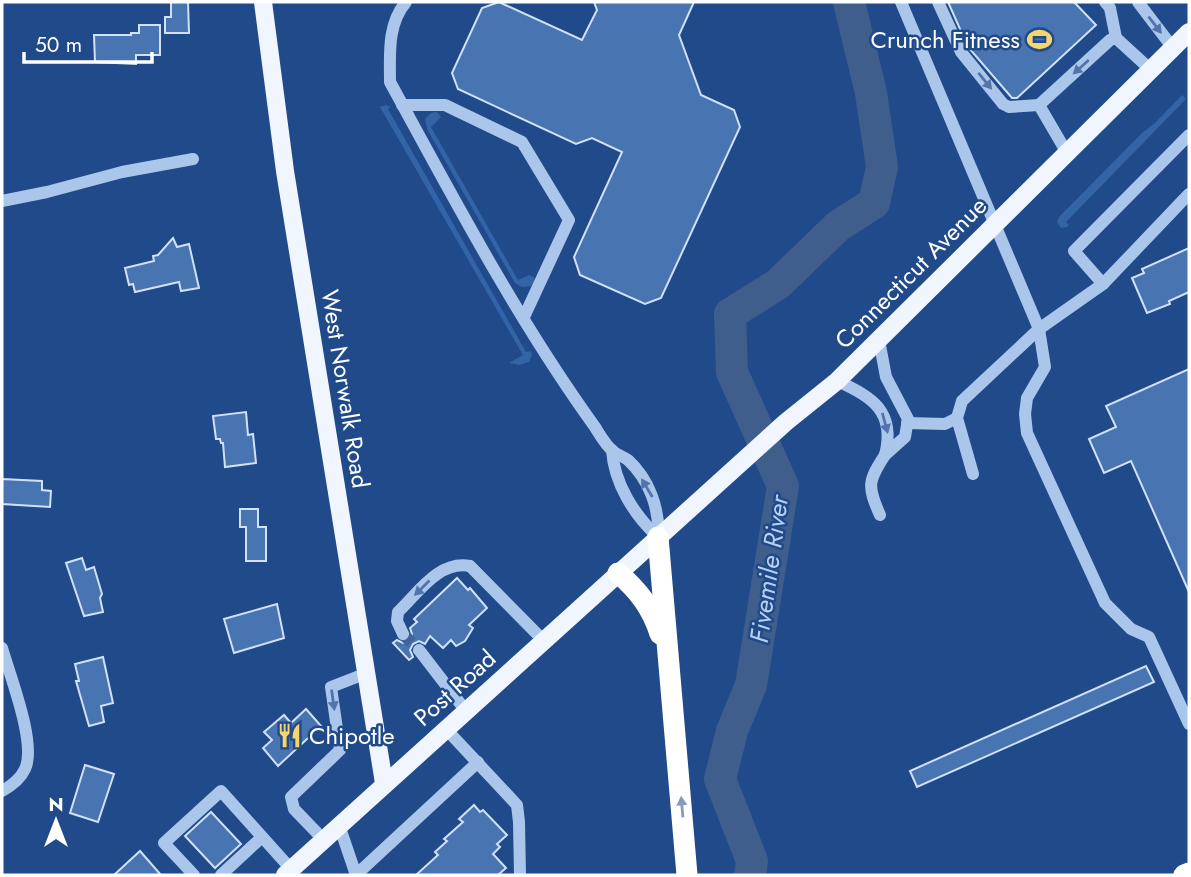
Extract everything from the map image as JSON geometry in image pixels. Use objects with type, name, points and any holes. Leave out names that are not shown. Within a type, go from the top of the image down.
[{"type":"highway","points":[[658,537],[687,875]]},
{"type":"highway","points":[[618,573],[642,596],[654,618],[671,684]]},
{"type":"highway","points":[[1184,875],[1189,873]]},
{"type":"main road","name":"West Norwalk Road","points":[[263,2],[285,171],[384,783]]},
{"type":"main road","name":"Connecticut Avenue","points":[[658,537],[786,422],[837,381],[1189,32]]},
{"type":"main road","name":"Post Road","points":[[288,872],[658,537]]},
{"type":"street","points":[[406,2],[394,21],[390,82],[568,390],[612,450],[627,460],[655,501],[659,519],[658,537]]},
{"type":"street","points":[[901,2],[1039,329],[1045,367],[1027,398],[1027,433],[1105,603],[1131,629],[1149,638],[1189,724]]},
{"type":"street","points":[[938,2],[961,52],[1003,104],[1009,107],[1039,105],[1110,40],[1116,38]]},
{"type":"street","points":[[1105,2],[1110,8],[1116,38],[1151,69]]},
{"type":"street","points":[[1138,2],[1173,48]]},
{"type":"street","points":[[402,105],[445,105],[522,142],[569,220],[524,317]]},
{"type":"street","points":[[1039,105],[1067,153]]},
{"type":"street","points":[[1104,284],[1074,251],[1189,135]]},
{"type":"street","points":[[2,201],[122,172],[193,159]]},
{"type":"street","points":[[973,474],[957,418],[962,401],[1039,329],[1104,284],[1189,194]]},
{"type":"street","points":[[879,340],[886,377],[902,404],[907,423],[905,437],[884,455]]},
{"type":"street","points":[[837,381],[865,393],[882,411],[889,438],[884,455],[872,475],[872,497],[880,515]]},
{"type":"street","points":[[907,423],[945,424],[957,418]]},
{"type":"street","points":[[612,450],[613,467],[619,483],[646,526],[658,537]]},
{"type":"street","points":[[403,634],[397,621],[398,612],[444,568],[458,563],[470,566],[544,641]]},
{"type":"street","points":[[2,648],[29,750],[20,777],[2,791]]},
{"type":"street","points":[[419,650],[466,711]]},
{"type":"street","points":[[323,839],[294,809],[291,797],[340,750],[331,687],[367,673]]},
{"type":"street","points":[[446,729],[517,805],[520,875]]},
{"type":"street","points":[[339,825],[356,875],[478,762]]},
{"type":"street","points":[[194,875],[164,843],[220,791],[262,837],[288,872]]},
{"type":"street","points":[[221,875],[262,837]]},
{"type":"shaded area","points":[[1182,95],[1186,99],[1066,222],[1069,225],[1061,228],[1057,222],[1059,217]]},
{"type":"shaded area","points":[[380,107],[391,107],[388,109],[526,352],[531,351],[529,362],[519,365],[509,363],[523,355]]},
{"type":"shaded area","points":[[437,112],[441,117],[431,127],[518,280],[529,275],[534,277],[535,281],[531,286],[522,287],[515,283],[427,129],[425,119],[431,113]]},
{"type":"building","points":[[171,2],[188,2],[189,33],[165,33],[165,17],[171,17]]},
{"type":"building","points":[[499,2],[582,40],[597,10],[594,2],[694,2],[679,35],[701,95],[734,110],[740,127],[661,298],[645,304],[580,275],[574,257],[622,152],[592,138],[576,144],[458,89],[452,73],[482,8]]},
{"type":"building","points":[[948,2],[1074,2],[1096,25],[1017,98],[1012,98],[968,47]]},
{"type":"building","points":[[139,25],[160,25],[160,55],[136,55],[136,64],[95,62],[94,35],[131,35],[139,33]]},
{"type":"building","points":[[173,238],[177,247],[189,244],[199,288],[181,291],[179,282],[135,292],[133,284],[129,285],[125,268],[154,261],[153,256],[158,255]]},
{"type":"building","points":[[1189,248],[1189,292],[1169,301],[1170,304],[1147,313],[1132,278],[1144,273],[1142,269]]},
{"type":"building","points":[[1189,369],[1189,592],[1131,461],[1104,473],[1089,439],[1116,427],[1106,406]]},
{"type":"building","points":[[246,412],[248,435],[253,434],[256,463],[225,467],[223,443],[216,439],[213,416]]},
{"type":"building","points":[[2,479],[42,481],[42,490],[51,491],[50,507],[2,504]]},
{"type":"building","points":[[240,509],[258,509],[258,527],[266,527],[266,561],[246,561],[246,527],[240,527]]},
{"type":"building","points":[[82,558],[86,570],[94,567],[102,594],[100,598],[103,612],[84,616],[66,563]]},
{"type":"building","points":[[457,578],[468,590],[470,588],[487,608],[469,625],[473,628],[465,641],[456,646],[451,640],[443,648],[430,636],[425,644],[419,641],[413,644],[410,650],[413,657],[409,660],[393,643],[397,640],[403,643],[410,640],[410,628],[417,622],[414,619]]},
{"type":"building","points":[[277,604],[284,638],[234,653],[224,619]]},
{"type":"building","points":[[103,657],[113,703],[101,706],[104,722],[89,726],[76,681],[79,681],[75,664]]},
{"type":"building","points":[[1146,666],[1154,682],[917,787],[910,771]]},
{"type":"building","name":"Chipotle","points":[[306,709],[321,726],[278,766],[263,748],[272,740],[264,732],[284,715],[291,723]]},
{"type":"building","points":[[85,765],[114,774],[98,822],[70,813]]},
{"type":"building","points":[[474,805],[480,812],[483,810],[507,835],[497,844],[500,847],[493,854],[506,868],[498,875],[416,875],[438,855],[435,852],[447,841],[444,839],[463,822],[459,819]]},
{"type":"building","points":[[211,812],[241,844],[215,868],[185,836]]},
{"type":"building","points":[[140,851],[161,875],[114,875]]},
{"type":"waterway","name":"Fivemile River","points":[[750,875],[752,861],[720,779],[732,731],[751,685],[783,486],[732,372],[730,314],[778,284],[838,226],[874,203],[882,167],[871,93],[849,2]]},
{"type":"tunnel","points":[[403,634],[419,650]]},
{"type":"place","name":"Crunch Fitness","points":[[1040,40]]},
{"type":"place","name":"Chipotle","points":[[289,736]]}]
